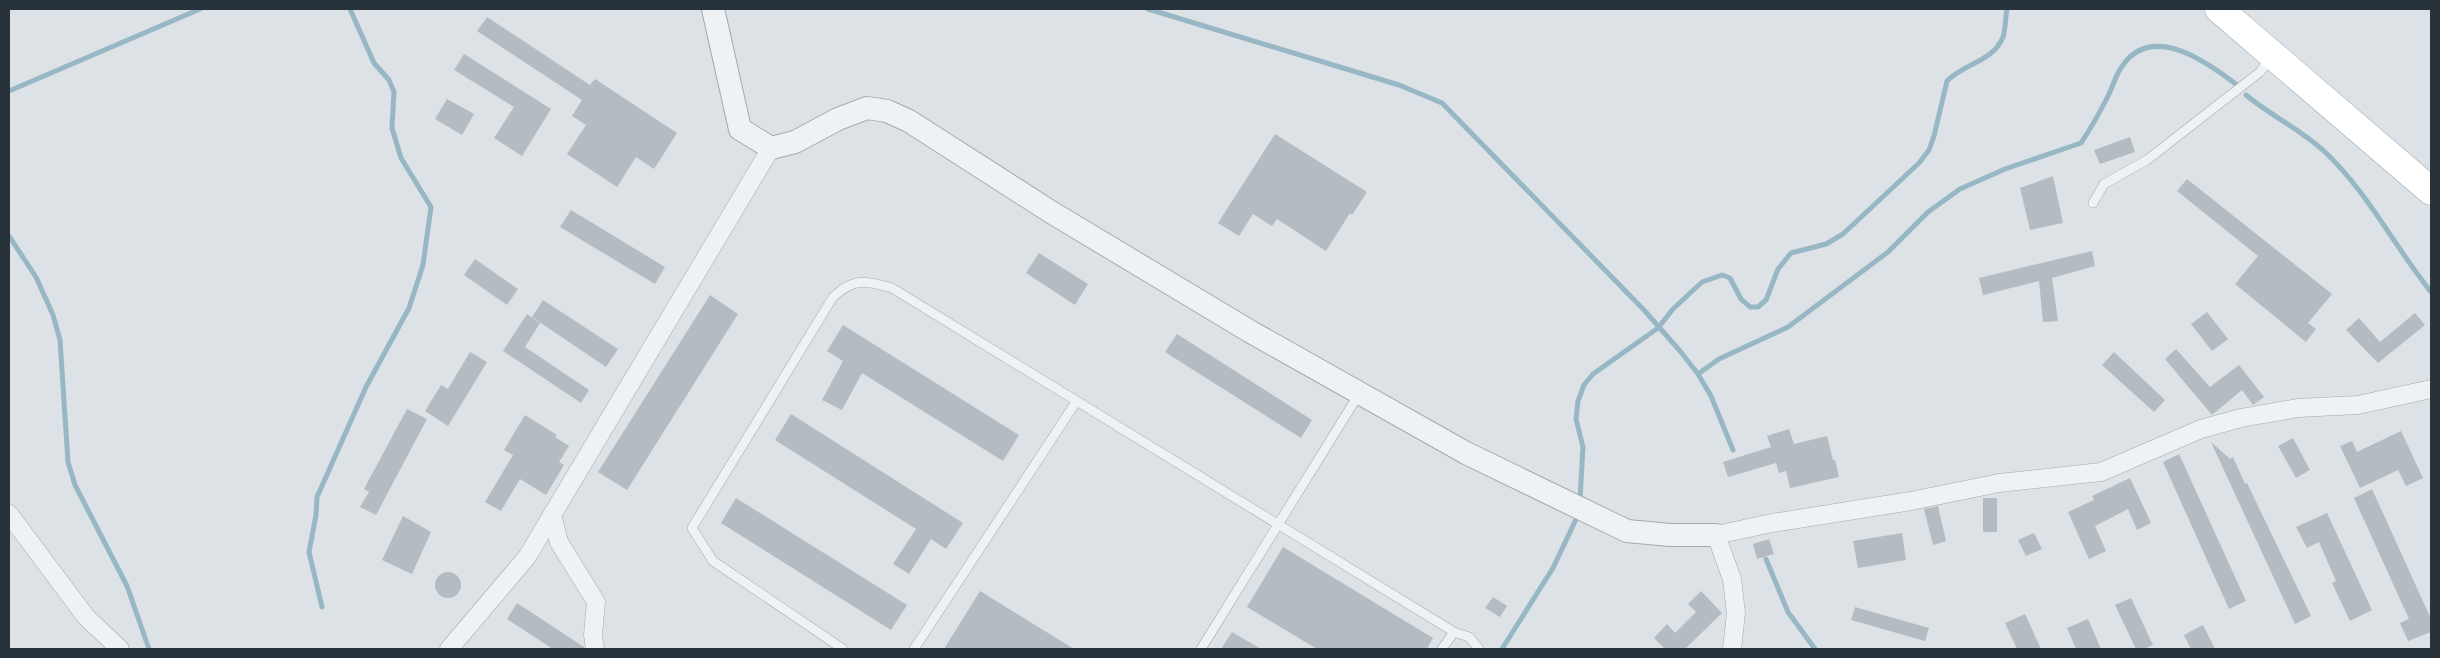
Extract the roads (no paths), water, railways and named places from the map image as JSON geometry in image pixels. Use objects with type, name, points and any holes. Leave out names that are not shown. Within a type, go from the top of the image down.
[{"type":"main road","points":[[2219,9],[2431,191]]},
{"type":"street","points":[[713,9],[740,129],[770,148]]},
{"type":"street","points":[[449,649],[528,557],[770,148],[795,142],[838,119],[867,108],[887,111],[909,121],[1076,227],[1359,394],[1466,453],[1627,530],[1670,535],[1716,535],[1772,523],[1911,501],[1999,483],[2101,472],[2201,430],[2241,418],[2298,408],[2358,405],[2431,389]]},
{"type":"street","points":[[9,514],[86,617],[120,649]]},
{"type":"street","points":[[552,514],[559,542],[596,602],[593,635],[595,649]]},
{"type":"street","points":[[1716,535],[1732,579],[1736,613],[1732,649]]},
{"type":"lane","points":[[2092,203],[2104,184],[2147,160],[2260,72],[2273,55]]},
{"type":"lane","points":[[844,649],[713,561],[692,528],[833,297],[844,287],[863,280],[892,288],[1277,526],[1454,632],[1469,637],[1478,649]]},
{"type":"lane","points":[[1200,649],[1359,394]]},
{"type":"lane","points":[[914,649],[1076,402]]},
{"type":"lane","points":[[1442,649],[1454,632]]},
{"type":"waterway","points":[[9,91],[200,9]]},
{"type":"waterway","points":[[322,607],[309,552],[316,515],[317,497],[366,387],[409,308],[423,265],[431,207],[401,158],[392,128],[394,92],[389,80],[374,63],[350,9]]},
{"type":"waterway","points":[[1148,9],[1399,85],[1442,103],[1644,310],[1680,351],[1698,374],[1711,396],[1733,450]]},
{"type":"waterway","points":[[1580,499],[1583,447],[1576,419],[1578,401],[1584,385],[1593,374],[1658,328],[1673,309],[1702,282],[1722,275],[1730,278],[1741,299],[1750,307],[1758,307],[1766,300],[1778,269],[1791,253],[1826,244],[1843,234],[1919,163],[1929,150],[1947,81],[1985,57],[1998,45],[2004,34],[2007,9]]},
{"type":"waterway","points":[[1698,374],[1719,359],[1788,327],[1888,252],[1928,212],[1960,189],[2005,169],[2081,143],[2102,108],[2116,76],[2123,65],[2135,53],[2149,47],[2164,47],[2180,51],[2196,57],[2237,85]]},
{"type":"waterway","points":[[2246,95],[2297,130],[2326,153],[2355,185],[2431,292]]},
{"type":"waterway","points":[[9,236],[36,277],[53,315],[60,340],[68,462],[75,485],[127,586],[149,649]]},
{"type":"waterway","points":[[1502,649],[1553,568],[1578,515]]},
{"type":"waterway","points":[[1766,559],[1788,612],[1815,649]]}]
